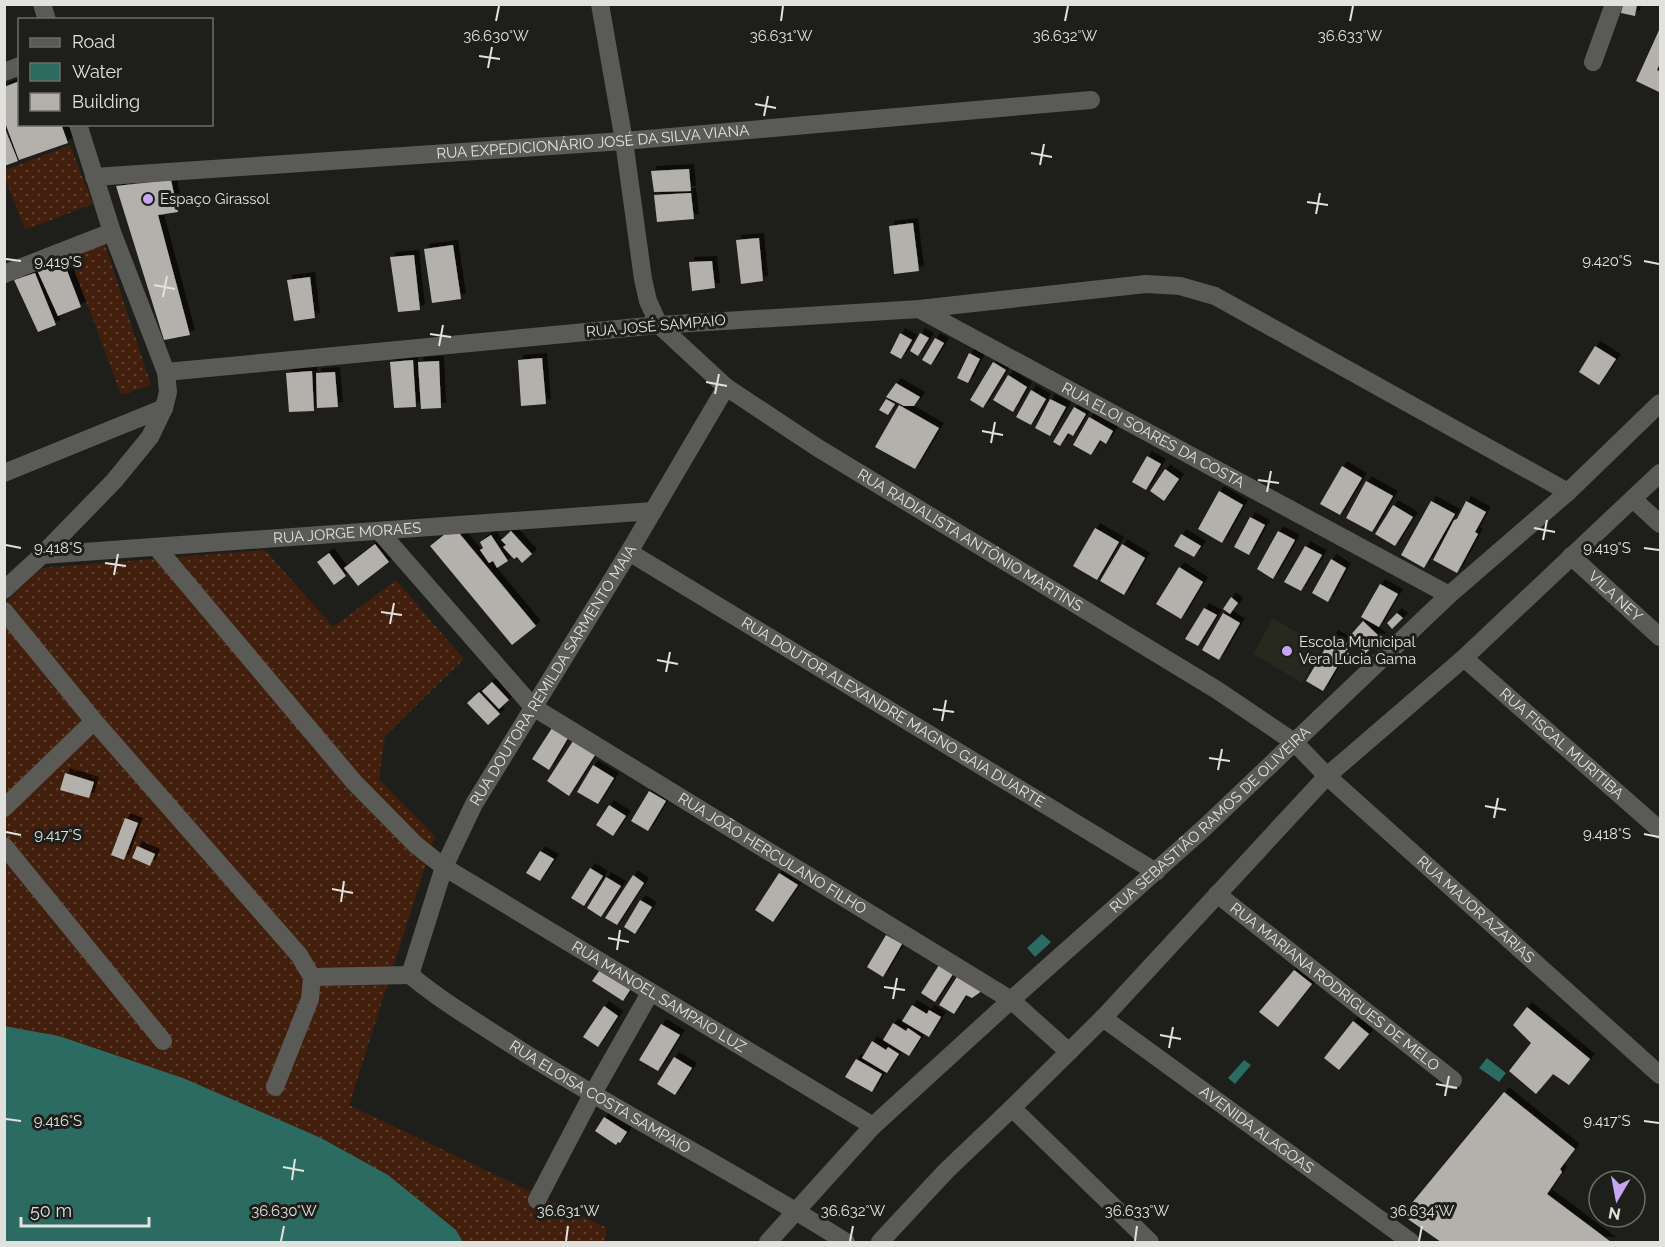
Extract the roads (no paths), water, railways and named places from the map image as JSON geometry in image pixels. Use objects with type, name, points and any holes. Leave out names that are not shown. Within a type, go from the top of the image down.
[{"type":"street","points":[[600,4],[624,141],[643,279],[648,301],[659,325]]},
{"type":"street","points":[[1593,62],[1614,4]]},
{"type":"street","name":"RUA EXPEDICIONÁRIO JOSÉ DA SILVA VIANA","points":[[94,177],[624,141],[1091,100]]},
{"type":"street","points":[[4,590],[42,555],[114,481],[150,437],[164,408],[168,392],[166,372],[112,232],[79,126]]},
{"type":"street","points":[[4,274],[112,232]]},
{"type":"street","name":"RUA JOSÉ SAMPAIO","points":[[166,372],[659,325],[919,309],[1146,284],[1180,286],[1215,296],[1568,492]]},
{"type":"street","name":"RUA ELOI SOARES DA COSTA","points":[[919,309],[1449,596]]},
{"type":"street","name":"RUA RADIALISTA ANTÔNIO MARTINS","points":[[659,325],[726,387],[818,448],[1217,690],[1294,742]]},
{"type":"street","name":"RUA DOUTORA REMILDA SARMENTO MAIA","points":[[410,975],[444,867],[474,804],[629,552],[726,387]]},
{"type":"street","name":"RUA SEBASTIÃO RAMOS DE OLIVEIRA","points":[[768,1242],[873,1126],[1156,872],[1449,596],[1568,492],[1660,403]]},
{"type":"street","points":[[4,472],[164,408]]},
{"type":"street","points":[[880,1242],[946,1171],[1103,1018],[1327,776],[1464,658],[1660,473]]},
{"type":"street","points":[[1633,499],[1660,524]]},
{"type":"street","name":"RUA JORGE MORAES","points":[[42,555],[653,511]]},
{"type":"street","name":"RUA JOÃO HERCULANO FILHO","points":[[380,532],[533,707],[1011,1000],[1069,1052]]},
{"type":"street","name":"RUA MANOEL SAMPAIO LUZ","points":[[157,548],[354,782],[416,845],[444,867],[873,1126]]},
{"type":"street","name":"RUA DOUTOR ALEXANDRE MAGNO GAIA DUARTE","points":[[629,552],[1156,872]]},
{"type":"street","name":"VILA NEY","points":[[1571,556],[1660,637]]},
{"type":"street","points":[[4,611],[94,721],[298,955],[312,977],[310,999],[275,1087]]},
{"type":"street","name":"RUA FISCAL MURITIBA","points":[[1464,658],[1660,830]]},
{"type":"street","points":[[4,808],[94,721]]},
{"type":"street","name":"RUA MAJOR AZARIAS","points":[[1294,742],[1327,776],[1660,1075]]},
{"type":"street","points":[[4,846],[163,1041]]},
{"type":"street","name":"RUA MARIANA RODRIGUES DE MELO","points":[[1217,894],[1453,1080]]},
{"type":"street","points":[[312,977],[410,975]]},
{"type":"street","name":"RUA ELOISA COSTA SAMPAIO","points":[[410,975],[436,997],[592,1095],[797,1211],[846,1242]]},
{"type":"street","points":[[537,1200],[592,1095],[650,993]]},
{"type":"street","name":"AVENIDA ALAGOAS","points":[[1103,1018],[1412,1242]]},
{"type":"street","points":[[1012,1108],[1149,1242]]},
{"type":"water","points":[[1042,934],[1051,942],[1035,957],[1027,948]]},
{"type":"water","points":[[4,1026],[59,1036],[183,1078],[321,1138],[388,1175],[456,1230],[463,1242],[5,1242]]},
{"type":"water","points":[[1487,1058],[1506,1073],[1499,1082],[1479,1068]]},
{"type":"water","points":[[1244,1060],[1251,1065],[1235,1084],[1228,1078]]},
{"type":"place","name":"Espaço Girassol","points":[[148,199]]},
{"type":"place","name":"Escola Municipal Vera Lúcia Gama","points":[[1287,651]]}]
